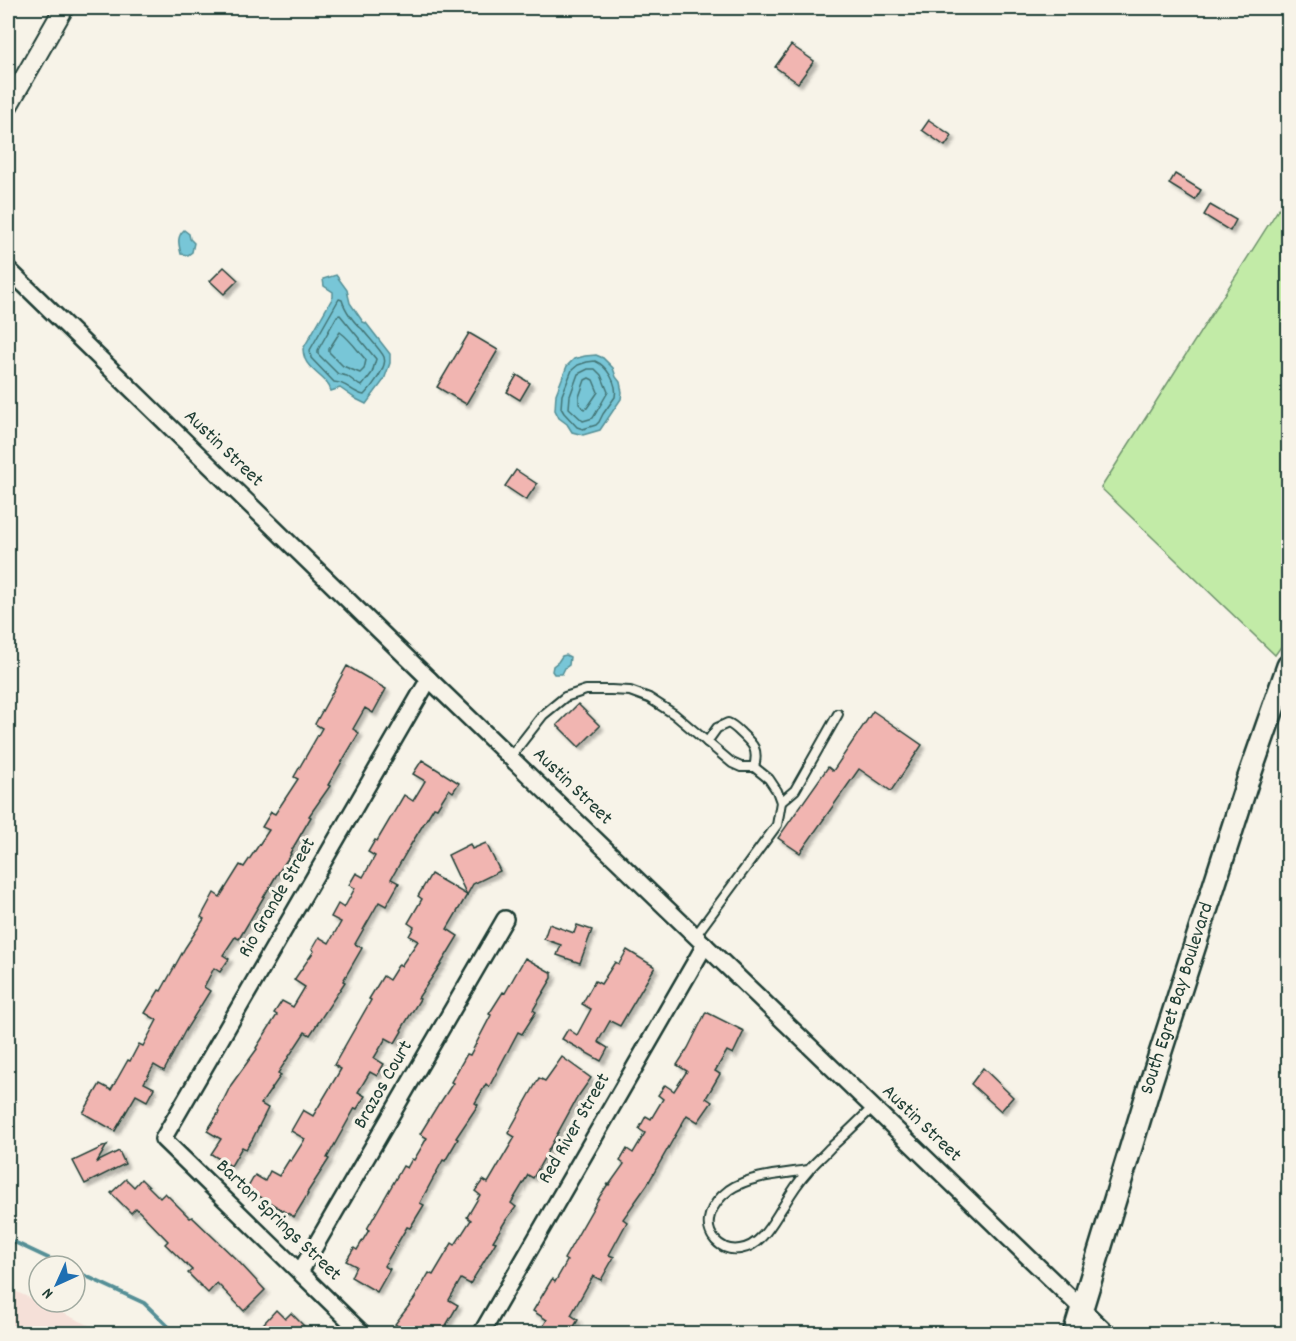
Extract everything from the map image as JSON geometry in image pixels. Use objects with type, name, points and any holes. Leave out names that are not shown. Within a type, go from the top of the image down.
[{"type":"main road","name":"South Egret Bay Boulevard","points":[[1074,1334],[1157,1062],[1248,780],[1288,666]]},
{"type":"street","points":[[8,106],[64,8]]},
{"type":"street","name":"Austin Street","points":[[8,269],[1108,1334]]},
{"type":"street","name":"Rio Grande Street","points":[[162,1139],[429,679]]},
{"type":"street","name":"Brazos Court","points":[[300,1272],[505,919]]},
{"type":"street","name":"Red River Street","points":[[481,1334],[701,940]]},
{"type":"street","name":"Barton Springs Street","points":[[162,1139],[363,1334]]},
{"type":"lane","points":[[510,756],[543,715],[566,697],[586,690],[630,692],[649,698],[674,714],[732,763],[754,767],[769,779],[781,802],[777,825],[701,940]]},
{"type":"lane","points":[[781,802],[795,790],[838,714]]},
{"type":"lane","points":[[706,742],[717,728],[728,723],[732,724],[752,742],[757,758],[754,767]]},
{"type":"lane","points":[[808,1170],[757,1179],[739,1184],[728,1191],[714,1205],[710,1215],[708,1225],[717,1243],[726,1248],[737,1249],[747,1247],[758,1240],[769,1229],[808,1170],[873,1107]]},
{"type":"shaded area","points":[[8,1288],[27,1297],[27,1314],[65,1314],[106,1333],[8,1333]]},
{"type":"green space","points":[[1288,194],[1288,637],[1275,655],[1101,488]]},
{"type":"water","points":[[184,230],[194,243],[192,252],[188,255],[181,254],[179,244],[180,235]]},
{"type":"water","points":[[336,275],[347,290],[350,303],[390,354],[390,363],[384,380],[366,404],[340,388],[331,391],[305,359],[303,349],[333,297],[333,292],[324,286],[323,279]]},
{"type":"water","points":[[596,355],[603,358],[613,368],[620,382],[621,399],[600,430],[583,435],[572,432],[559,418],[555,410],[556,394],[567,366],[574,359]]},
{"type":"water","points":[[562,656],[570,657],[569,665],[562,674],[554,674],[553,666]]},
{"type":"building","points":[[791,45],[814,61],[798,83],[775,67]]},
{"type":"building","points":[[929,120],[952,136],[945,146],[922,130]]},
{"type":"building","points":[[1175,174],[1201,190],[1195,200],[1169,184]]},
{"type":"building","points":[[1210,205],[1236,220],[1230,231],[1204,215]]},
{"type":"building","points":[[224,267],[238,280],[224,294],[210,281]]},
{"type":"building","points":[[469,333],[498,350],[466,404],[437,387]]},
{"type":"building","points":[[517,375],[530,383],[520,400],[507,392]]},
{"type":"building","points":[[516,470],[537,484],[526,500],[505,486]]},
{"type":"building","points":[[347,666],[386,689],[373,713],[365,708],[353,729],[359,733],[328,785],[330,786],[309,816],[311,817],[291,854],[239,939],[235,937],[223,955],[229,959],[220,972],[214,968],[204,987],[210,991],[164,1071],[154,1065],[144,1083],[154,1088],[147,1101],[136,1095],[115,1131],[83,1113],[100,1084],[111,1090],[139,1044],[143,1046],[157,1020],[145,1013],[159,990],[161,991],[204,919],[201,917],[214,893],[220,897],[240,865],[244,867],[269,830],[262,827],[271,812],[275,814],[298,779],[294,777],[322,728],[315,724]]},
{"type":"building","points":[[578,704],[600,726],[579,747],[557,725]]},
{"type":"building","points":[[873,711],[922,745],[891,791],[859,769],[800,853],[778,838],[828,767],[833,771]]},
{"type":"building","points":[[422,760],[459,783],[453,792],[449,789],[437,808],[434,807],[410,846],[391,879],[399,883],[386,906],[379,902],[355,944],[362,948],[343,981],[345,982],[310,1035],[305,1032],[278,1073],[281,1075],[261,1104],[268,1108],[252,1140],[246,1149],[242,1147],[231,1166],[211,1154],[221,1139],[207,1131],[219,1112],[231,1085],[257,1049],[277,1015],[274,1013],[282,1001],[293,1007],[305,987],[294,980],[314,951],[312,949],[319,937],[329,943],[341,922],[331,917],[338,904],[344,908],[355,888],[349,885],[356,873],[363,877],[375,856],[368,852],[375,840],[377,841],[404,795],[413,801],[425,781],[413,774]]},
{"type":"building","points":[[486,843],[500,871],[473,884],[467,895],[448,855],[470,844],[472,849]]},
{"type":"building","points":[[431,874],[467,895],[447,929],[458,936],[418,998],[420,999],[395,1043],[386,1038],[374,1058],[384,1064],[377,1076],[370,1072],[358,1092],[365,1096],[357,1109],[355,1108],[327,1158],[329,1159],[294,1217],[247,1189],[255,1175],[265,1181],[270,1171],[279,1176],[305,1139],[291,1131],[303,1110],[313,1116],[341,1069],[334,1065],[371,1000],[369,999],[383,976],[389,980],[418,941],[409,936],[414,927],[408,923],[422,899],[418,896]]},
{"type":"building","points":[[549,924],[574,933],[577,925],[592,930],[580,963],[557,955],[561,945],[544,939]]},
{"type":"building","points":[[627,950],[655,967],[620,1026],[610,1021],[598,1042],[608,1048],[601,1061],[562,1039],[568,1029],[577,1035],[591,1009],[582,1004],[595,981],[601,984],[615,962],[619,964]]},
{"type":"building","points":[[525,958],[552,973],[552,978],[533,1010],[536,1012],[522,1034],[518,1032],[489,1087],[486,1084],[475,1103],[478,1105],[456,1138],[458,1139],[445,1161],[443,1160],[420,1203],[424,1205],[410,1228],[407,1227],[384,1266],[390,1269],[377,1292],[351,1277],[356,1266],[346,1261],[354,1248],[357,1250],[369,1230],[367,1229],[403,1166],[407,1168],[412,1159],[414,1160],[427,1138],[420,1134],[453,1083],[451,1082],[467,1054],[470,1055],[491,1015],[489,1014],[503,992],[505,993]]},
{"type":"building","points":[[706,1012],[744,1031],[733,1054],[727,1051],[715,1071],[720,1074],[706,1098],[712,1102],[698,1122],[687,1115],[647,1185],[623,1219],[627,1222],[609,1255],[614,1257],[601,1280],[593,1276],[571,1315],[578,1320],[572,1330],[569,1328],[566,1334],[538,1334],[547,1320],[533,1311],[552,1279],[555,1282],[567,1261],[564,1259],[600,1196],[624,1164],[620,1161],[627,1149],[633,1153],[645,1133],[639,1129],[646,1116],[651,1119],[663,1099],[658,1095],[665,1085],[674,1091],[687,1071],[677,1065]]},
{"type":"building","points":[[562,1057],[591,1078],[577,1098],[533,1178],[528,1175],[511,1203],[516,1207],[493,1241],[496,1242],[470,1284],[461,1279],[449,1300],[458,1305],[441,1334],[408,1334],[395,1324],[414,1299],[429,1273],[433,1275],[452,1243],[455,1245],[471,1220],[467,1217],[480,1195],[475,1191],[483,1180],[488,1183],[515,1137],[508,1133],[539,1078],[545,1081]]},
{"type":"building","points":[[983,1068],[1013,1097],[1001,1111],[971,1084]]},
{"type":"building","points":[[107,1145],[97,1162],[119,1151],[125,1164],[85,1184],[73,1161]]},
{"type":"building","points":[[126,1179],[134,1187],[141,1179],[160,1198],[165,1193],[238,1261],[265,1290],[244,1311],[217,1283],[208,1293],[188,1273],[192,1270],[165,1244],[168,1241],[136,1208],[131,1213],[111,1193]]},
{"type":"building","points":[[276,1310],[285,1319],[291,1313],[312,1334],[254,1334]]},
{"type":"waterway","points":[[8,1237],[40,1254]]},
{"type":"waterway","points":[[87,1277],[144,1303],[176,1334]]}]
